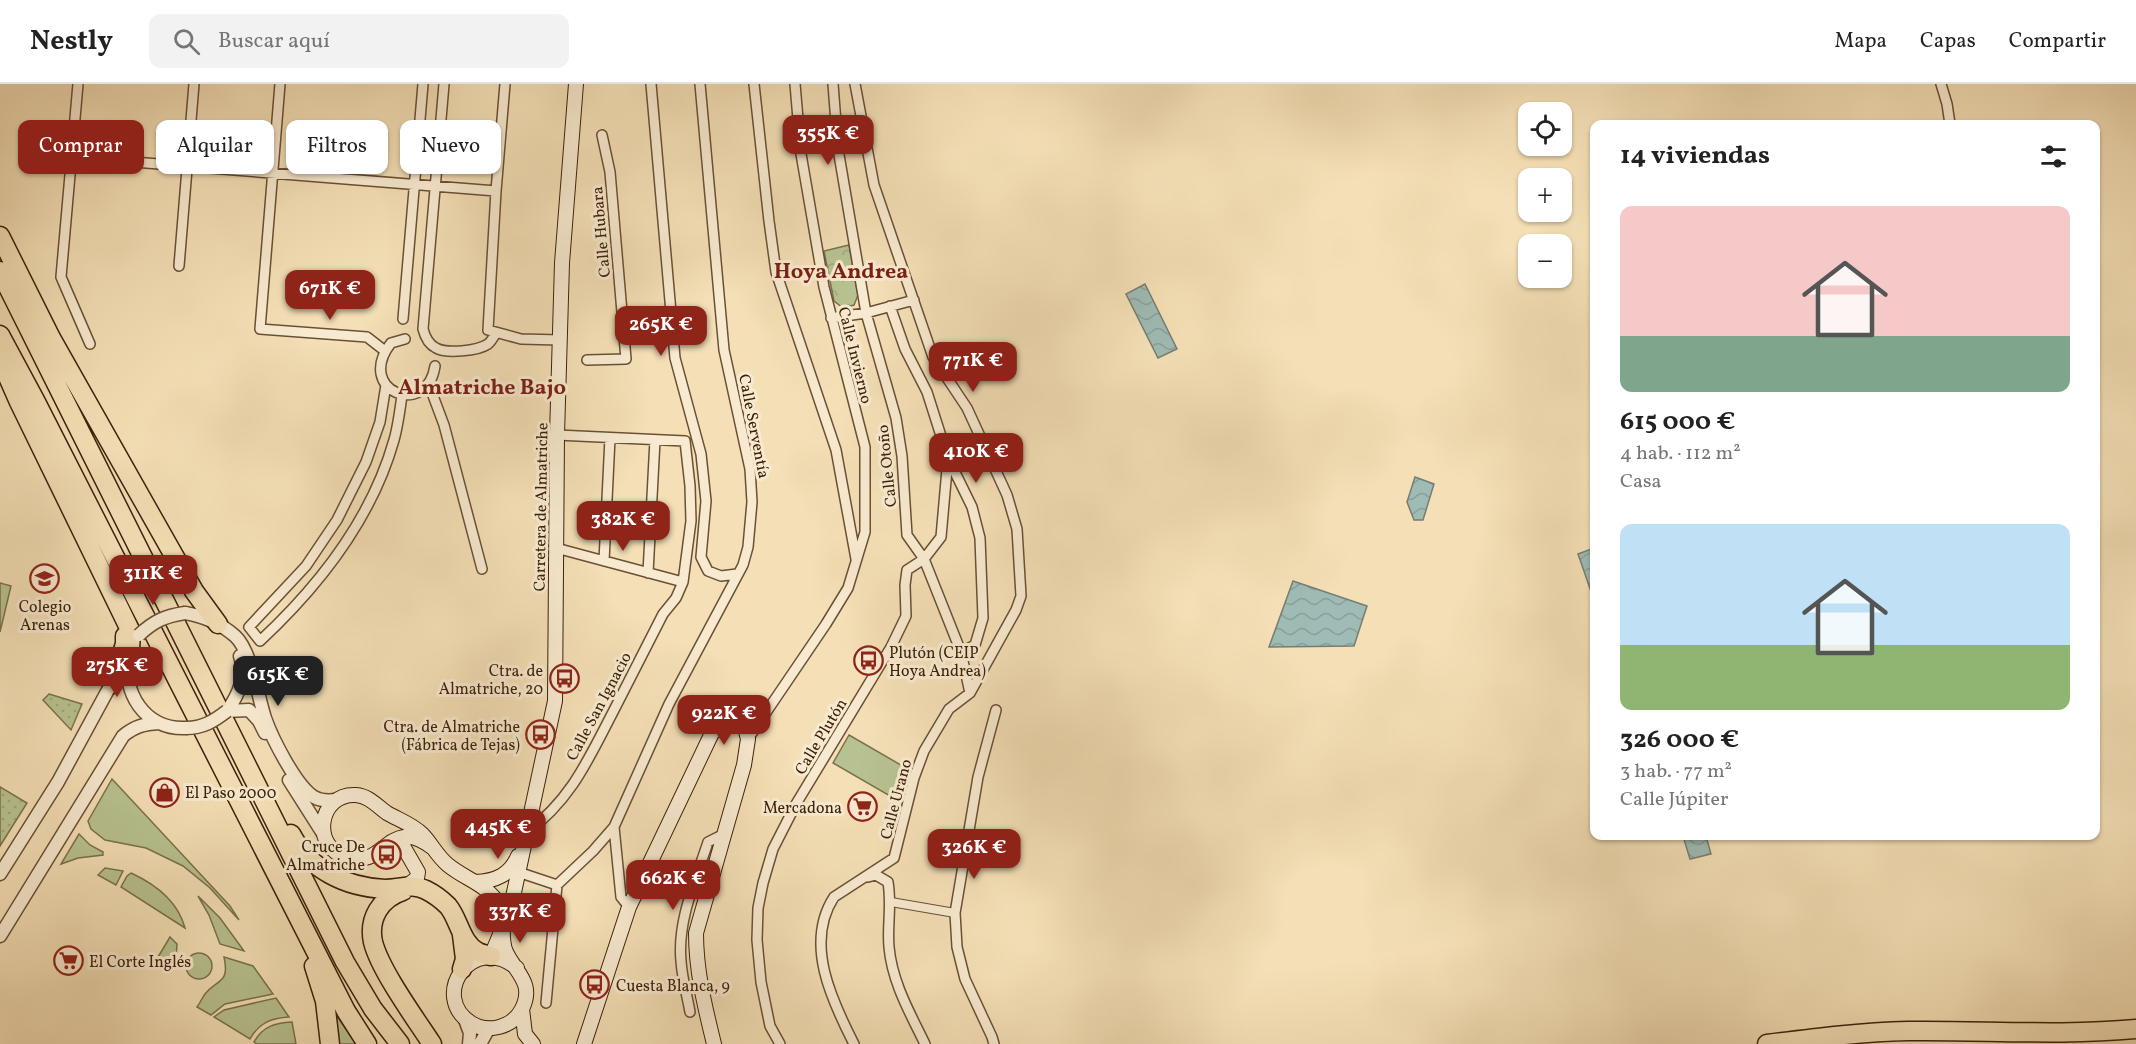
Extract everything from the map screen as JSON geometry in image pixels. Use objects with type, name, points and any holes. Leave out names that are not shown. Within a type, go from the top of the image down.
[{"type":"highway","points":[[0,236],[51,338],[194,591],[223,627]]},
{"type":"highway","points":[[0,271],[345,962],[373,1009],[400,1044]]},
{"type":"highway","points":[[0,320],[36,402]]},
{"type":"highway","points":[[0,335],[346,1011],[368,1044]]},
{"type":"highway","points":[[0,359],[135,642]]},
{"type":"highway","points":[[112,684],[125,644],[125,620]]},
{"type":"highway","points":[[211,696],[241,737],[294,838],[309,860],[332,876],[353,884],[387,889],[420,887],[449,907],[462,933],[476,951],[491,956]]},
{"type":"highway","points":[[258,838],[283,900],[310,954],[325,1001],[330,1044]]},
{"type":"highway","points":[[432,1044],[379,957],[372,928],[376,914],[391,895],[403,891],[439,898]]},
{"type":"highway","points":[[462,933],[465,958],[462,969]]},
{"type":"highway","points":[[1767,1044],[1828,1036],[1906,1031],[2039,1032],[2136,1029]]},
{"type":"main road","name":"Carretera de Almatriche","points":[[504,925],[518,872],[555,701],[561,262],[576,84]]},
{"type":"main road","points":[[584,1044],[629,907],[712,733],[724,724],[736,723],[745,729],[748,739],[744,765],[696,933],[696,959],[700,984],[714,1044]]},
{"type":"main road","points":[[433,848],[417,838],[399,837],[371,857],[358,860],[345,858],[334,851],[322,832],[327,810],[336,800],[356,795],[366,797],[386,812],[411,825],[459,874],[486,889],[499,905],[504,925],[506,951],[524,981],[526,990],[522,1009],[529,1039],[471,1023],[456,1005],[454,986],[462,969],[478,958],[491,956],[508,961],[516,968]]},
{"type":"main road","points":[[475,882],[499,879],[513,868],[525,838]]},
{"type":"main road","points":[[391,842],[404,846],[418,872],[417,878],[407,886]]},
{"type":"main road","points":[[491,956],[504,925]]},
{"type":"main road","points":[[492,1028],[511,1021],[522,1009]]},
{"type":"street","points":[[75,120],[78,84]]},
{"type":"street","points":[[191,120],[194,84]]},
{"type":"street","points":[[274,152],[280,84]]},
{"type":"street","points":[[403,319],[423,84]]},
{"type":"street","points":[[444,84],[423,329],[426,340],[438,350],[452,352],[474,350],[489,344],[496,333]]},
{"type":"street","points":[[505,84],[488,330],[521,339],[560,340]]},
{"type":"street","points":[[651,84],[675,358],[701,454],[706,501],[701,557],[708,571],[721,576],[737,574]]},
{"type":"street","name":"Calle Serventía","points":[[614,827],[669,704],[743,564],[748,547],[752,502],[750,469],[724,350],[700,84]]},
{"type":"street","points":[[748,739],[848,588],[856,561],[836,450],[776,272],[754,84]]},
{"type":"street","name":"Calle Invierno","points":[[795,84],[801,154],[831,318],[865,447],[865,532],[856,561]]},
{"type":"street","name":"Calle Otoño","points":[[833,84],[838,149],[866,313],[896,418],[902,456],[906,535],[924,559],[961,652],[970,693]]},
{"type":"street","points":[[855,84],[874,185],[933,357],[967,408],[1007,495],[1017,529],[1021,596],[1016,610],[970,693]]},
{"type":"street","points":[[1941,84],[1949,120]]},
{"type":"street","name":"Calle Hubara","points":[[587,360],[626,359],[611,183],[602,135]]},
{"type":"street","points":[[70,174],[61,277],[90,344]]},
{"type":"street","points":[[179,266],[186,174]]},
{"type":"street","points":[[384,351],[367,337],[260,329],[272,174],[496,191]]},
{"type":"street","points":[[831,318],[866,313],[914,300]]},
{"type":"street","points":[[890,306],[905,349],[927,392],[948,458],[972,507],[980,538],[983,618],[975,645],[961,652]]},
{"type":"street","points":[[405,339],[391,343],[384,351],[379,368],[381,377],[393,392],[412,395],[421,391],[429,385],[435,366]]},
{"type":"street","points":[[386,385],[380,422],[366,462],[337,520],[306,566],[249,627],[260,641],[289,614],[341,549],[371,498],[394,440],[402,395]]},
{"type":"street","points":[[429,385],[444,425],[482,569]]},
{"type":"street","points":[[556,548],[683,582],[691,521],[685,441],[557,435]]},
{"type":"street","points":[[604,561],[610,438]]},
{"type":"street","points":[[648,573],[655,440]]},
{"type":"street","points":[[924,559],[941,537],[948,458]]},
{"type":"street","name":"Calle Plutón","points":[[780,1044],[770,1026],[761,982],[757,940],[758,908],[773,849],[796,804],[891,647],[906,616],[907,570],[924,559]]},
{"type":"street","name":"Calle San Ignacio","points":[[525,838],[563,799],[586,764],[663,614],[676,598],[683,582]]},
{"type":"street","points":[[0,874],[58,782],[135,642],[152,623],[168,615],[185,613],[202,616],[236,637],[247,657],[266,720],[291,770],[302,786],[314,797],[326,801],[336,800]]},
{"type":"street","points":[[135,642],[126,667],[128,684],[134,700],[145,714],[159,723],[177,729],[195,728],[213,722],[232,709],[242,680],[242,662],[237,645],[223,627]]},
{"type":"street","name":"Calle Urano","points":[[863,878],[894,858],[914,778],[924,751],[949,709],[970,693]]},
{"type":"street","points":[[232,709],[249,710],[259,721],[292,785],[322,832]]},
{"type":"street","points":[[994,1044],[965,979],[957,947],[955,913],[978,777],[996,710]]},
{"type":"street","points":[[0,936],[123,736],[143,724],[159,723]]},
{"type":"street","points":[[546,1003],[557,885],[593,851],[614,827]]},
{"type":"street","points":[[614,827],[621,897],[629,907]]},
{"type":"street","points":[[690,1012],[680,960],[683,928],[691,894],[708,842],[724,834]]},
{"type":"street","points":[[518,872],[557,885]]},
{"type":"street","points":[[854,1044],[833,1004],[822,960],[822,926],[828,906],[834,897],[863,878],[876,875],[888,882],[891,902],[889,947],[898,987],[925,1044]]},
{"type":"street","points":[[891,902],[955,913]]},
{"type":"street","points":[[464,1017],[470,1033],[469,1044]]},
{"type":"street","points":[[480,1044],[492,1028]]},
{"type":"green space","points":[[849,245],[858,295],[854,305],[843,308],[834,301],[824,251]]},
{"type":"green space","points":[[0,583],[11,586],[0,632]]},
{"type":"green space","points":[[49,694],[82,704],[71,730],[43,700]]},
{"type":"green space","points":[[849,735],[906,768],[890,796],[833,763]]},
{"type":"green space","points":[[112,779],[230,906],[239,920],[210,888],[183,866],[146,848],[105,840],[91,829],[88,821]]},
{"type":"green space","points":[[0,787],[27,803],[0,846]]},
{"type":"green space","points":[[79,834],[90,845],[103,852],[103,855],[78,858],[61,864]]},
{"type":"green space","points":[[105,868],[123,871],[116,885],[98,875]]},
{"type":"green space","points":[[131,873],[157,888],[171,902],[185,928],[121,887]]},
{"type":"green space","points":[[198,896],[220,918],[244,951],[220,944],[209,915]]},
{"type":"green space","points":[[170,937],[177,944],[176,958],[169,964],[155,962]]},
{"type":"green space","points":[[199,953],[208,957],[212,966],[208,975],[199,979],[190,975],[186,966],[190,957]]},
{"type":"green space","points":[[224,957],[253,966],[273,994],[225,1004],[211,1015],[197,1007],[205,994],[224,977]]},
{"type":"green space","points":[[276,998],[289,1017],[266,1022],[250,1039],[214,1017],[224,1010]]},
{"type":"green space","points":[[330,1006],[356,1044],[335,1044]]},
{"type":"green space","points":[[292,1022],[296,1044],[257,1044],[254,1042],[261,1032],[270,1026]]},
{"type":"water","points":[[1145,284],[1177,349],[1158,358],[1126,294]]},
{"type":"water","points":[[1415,477],[1434,484],[1423,520],[1414,520],[1407,502]]},
{"type":"water","points":[[1590,550],[1590,588],[1578,554]]},
{"type":"water","points":[[1293,581],[1367,606],[1354,646],[1269,647]]},
{"type":"water","points":[[1684,840],[1707,840],[1711,854],[1690,859]]},
{"type":"place","name":"Colegio Arenas","points":[[45,578]]},
{"type":"place","name":"Plutón (CEIP Hoya Andrea)","points":[[868,661]]},
{"type":"place","name":"Ctra. de Almatriche, 20","points":[[564,679]]},
{"type":"place","name":"Ctra. de Almatriche (Fábrica de Tejas)","points":[[541,735]]},
{"type":"place","name":"El Paso 2000","points":[[164,792]]},
{"type":"place","name":"Mercadona","points":[[863,807]]},
{"type":"place","name":"Cruce De Almatriche","points":[[386,855]]},
{"type":"place","name":"El Corte Inglés","points":[[68,961]]},
{"type":"place","name":"Cuesta Blanca, 9","points":[[595,985]]},
{"type":"district","name":"Hoya Andrea","points":[[841,270]]},
{"type":"district","name":"Almatriche Bajo","points":[[482,386]]}]
